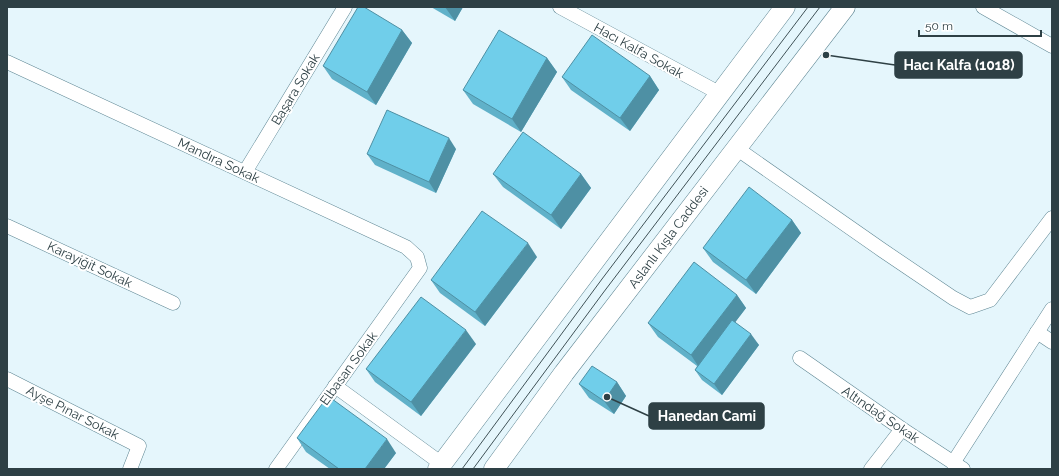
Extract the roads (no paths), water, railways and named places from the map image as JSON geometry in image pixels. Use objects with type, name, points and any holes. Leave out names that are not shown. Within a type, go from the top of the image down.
[{"type":"main road","points":[[440,466],[785,7]]},
{"type":"main road","name":"Aslanlı Kışla Caddesi","points":[[494,469],[569,367],[845,7]]},
{"type":"street","name":"Başara Sokak","points":[[245,172],[345,7]]},
{"type":"street","name":"Hacı Kalfa Sokak","points":[[560,7],[719,94]]},
{"type":"street","points":[[983,7],[1052,46]]},
{"type":"street","name":"Mandıra Sokak","points":[[7,62],[406,247],[417,257],[420,268]]},
{"type":"street","points":[[736,148],[882,250],[953,298],[970,307],[990,300],[1052,218]]},
{"type":"street","name":"Karayiğit Sokak","points":[[7,226],[174,303]]},
{"type":"street","name":"Elbasan Sokak","points":[[276,469],[420,268]]},
{"type":"street","points":[[958,466],[1052,309]]},
{"type":"street","points":[[1037,332],[1052,342]]},
{"type":"street","name":"Altındağ Sokak","points":[[800,358],[958,466]]},
{"type":"street","name":"Ayşe Pınar Sokak","points":[[7,379],[139,446],[130,469]]},
{"type":"street","points":[[335,386],[440,466]]},
{"type":"street","points":[[871,469],[902,429]]},
{"type":"tram line","points":[[462,469],[602,279],[808,7]]},
{"type":"tram line","points":[[473,469],[603,293],[820,7]]},
{"type":"place","name":"Hacı Kalfa (1018)","points":[[826,55]]},
{"type":"place","name":"Hanedan Cami","points":[[607,397]]}]
